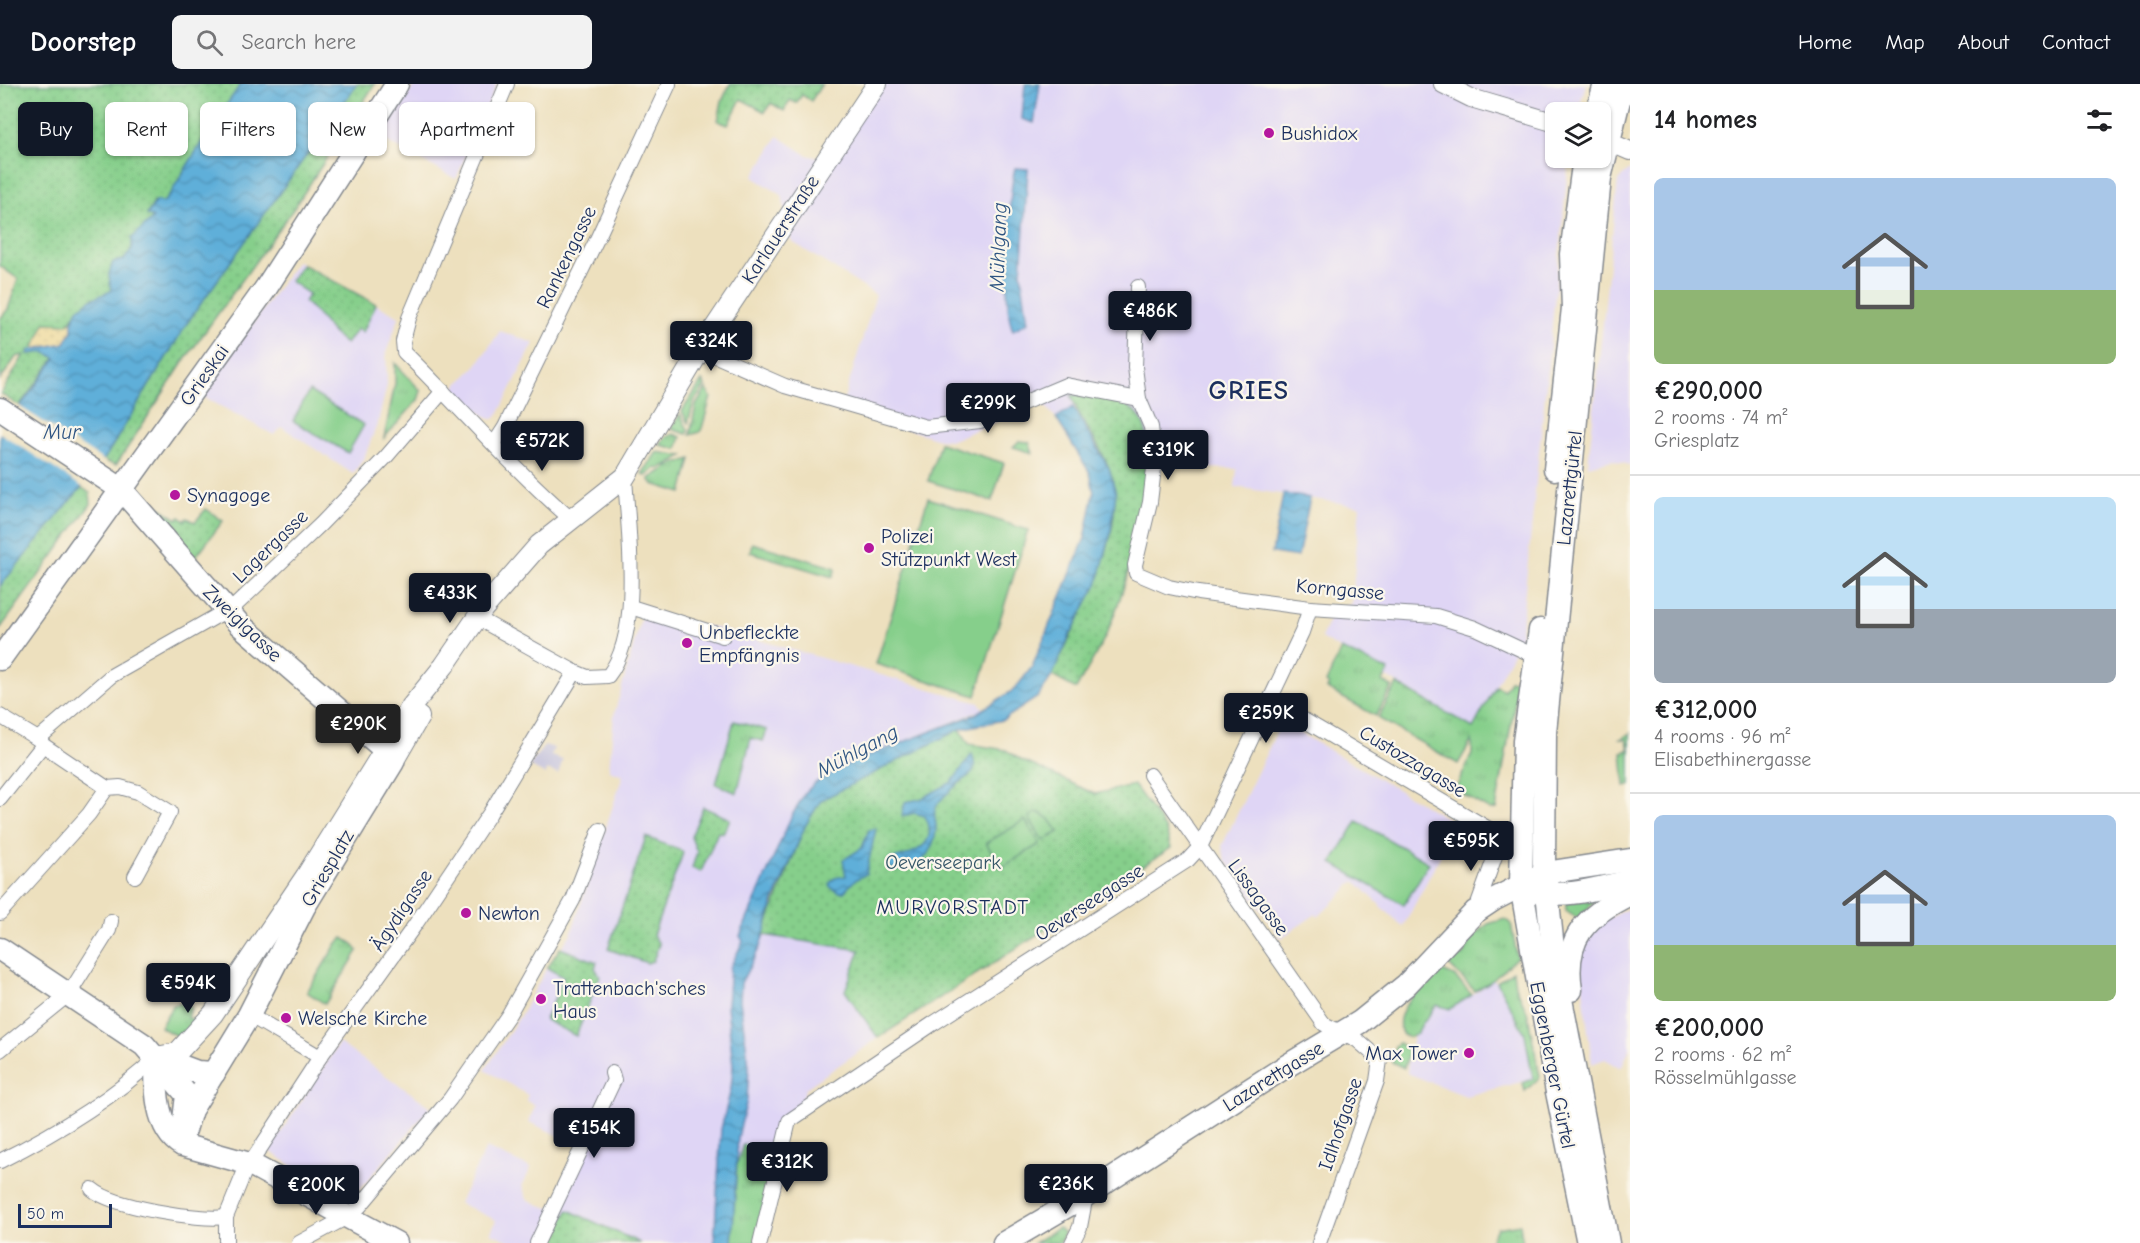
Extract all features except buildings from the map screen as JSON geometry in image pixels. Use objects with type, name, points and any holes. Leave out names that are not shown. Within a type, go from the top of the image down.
[{"type":"main road","name":"Grieskai","points":[[0,658],[266,288],[397,84]]},
{"type":"main road","name":"Karlauerstraße","points":[[477,618],[521,564],[571,519],[625,477],[700,349],[877,84]]},
{"type":"main road","points":[[1600,102],[1605,84]]},
{"type":"main road","name":"Lazarettgürtel","points":[[1611,119],[1623,84]]},
{"type":"main road","name":"Lazarettgürtel","points":[[1521,885],[1524,741],[1537,657],[1573,308],[1571,254],[1583,168]]},
{"type":"main road","name":"Lazarettgürtel","points":[[1546,884],[1545,732],[1601,168]]},
{"type":"main road","name":"Zweiglgasse","points":[[0,409],[121,489],[227,612],[382,749]]},
{"type":"main road","name":"Griesplatz","points":[[157,1057],[177,1053],[213,1014],[306,876],[382,749],[477,618]]},
{"type":"main road","name":"Griesplatz","points":[[192,1142],[190,1110],[249,1015],[382,749],[428,702],[444,666]]},
{"type":"main road","points":[[1544,821],[1562,855],[1578,870]]},
{"type":"main road","points":[[1546,884],[1578,870],[1630,860]]},
{"type":"main road","points":[[1521,885],[1630,881]]},
{"type":"main road","name":"Eggenberger Gürtel","points":[[1546,884],[1565,1031],[1608,1243]]},
{"type":"main road","name":"Lazarettgasse","points":[[1004,1243],[1086,1196],[1343,1033],[1402,989],[1475,912],[1521,885]]},
{"type":"main road","name":"Eggenberger Gürtel","points":[[1521,885],[1557,1092],[1588,1243]]},
{"type":"main road","points":[[1591,1158],[1591,1091],[1570,981],[1570,958],[1572,947],[1590,917],[1630,894]]},
{"type":"main road","points":[[0,948],[144,1045],[157,1057],[170,1077],[187,1095],[183,1112],[192,1142],[250,1164],[396,1243]]},
{"type":"main road","points":[[157,1057],[197,1072],[214,1073]]},
{"type":"street","points":[[507,84],[409,318],[403,341],[404,352],[524,476],[571,519]]},
{"type":"street","name":"Rankengasse","points":[[494,444],[505,427],[598,237],[669,84]]},
{"type":"street","points":[[1443,84],[1471,98],[1545,120]]},
{"type":"street","points":[[1611,143],[1630,151]]},
{"type":"street","points":[[700,349],[785,386],[926,428],[980,421],[1066,385],[1139,399],[1134,347],[1138,287]]},
{"type":"street","name":"Lagergasse","points":[[0,799],[41,742],[111,676],[227,612],[321,524],[386,457],[443,390]]},
{"type":"street","name":"Korngasse","points":[[1139,399],[1152,427],[1155,460],[1150,502],[1135,565],[1136,573],[1169,586],[1198,593],[1310,608],[1436,616],[1475,628],[1537,657]]},
{"type":"street","points":[[477,618],[575,672],[587,677],[608,676],[616,665],[631,608],[625,477]]},
{"type":"street","points":[[631,608],[723,636]]},
{"type":"street","name":"Oeverseegasse","points":[[760,1243],[783,1136],[789,1121],[934,1023],[1188,860],[1200,848],[1270,700],[1310,608]]},
{"type":"street","name":"Ägydigasse","points":[[225,1243],[226,1217],[231,1198],[250,1164],[320,1057],[334,1041],[490,813],[575,672]]},
{"type":"street","name":"Custozzagasse","points":[[1270,700],[1494,832],[1498,845],[1475,912]]},
{"type":"street","points":[[0,716],[107,788],[120,787],[138,792],[170,812],[135,876]]},
{"type":"street","name":"Lissagasse","points":[[1150,775],[1324,1024],[1343,1033]]},
{"type":"street","points":[[0,913],[89,814],[107,788]]},
{"type":"street","points":[[299,1243],[349,1216],[407,1153],[450,1099],[509,1014],[573,900],[600,830]]},
{"type":"street","points":[[0,1050],[69,994],[109,930],[111,921]]},
{"type":"street","points":[[249,1015],[320,1057]]},
{"type":"street","name":"Idlhofgasse","points":[[1319,1243],[1377,1081],[1380,1060],[1357,1040],[1343,1033]]},
{"type":"street","name":"Griesplatz","points":[[0,1161],[48,1137],[130,1082],[157,1057]]},
{"type":"street","points":[[537,1243],[614,1080],[612,1073]]},
{"type":"street","points":[[92,1189],[139,1207],[186,1218],[226,1217]]},
{"type":"street","points":[[1072,1243],[1080,1227],[1086,1196]]},
{"type":"shaded area","points":[[415,84],[497,84],[489,102],[403,102]]},
{"type":"shaded area","points":[[877,84],[1586,84],[1581,102],[1545,102],[1545,168],[1568,168],[1520,640],[1473,728],[1321,638],[1331,616],[1352,603],[1360,506],[1235,487],[1237,469],[1149,466],[1071,395],[1075,408],[1056,418],[1042,402],[952,440],[939,439],[841,409],[876,295],[791,241],[782,195],[753,177],[778,136],[807,155],[826,160]]},
{"type":"shaded area","points":[[399,109],[399,148],[387,142],[387,127]]},
{"type":"shaded area","points":[[413,156],[466,156],[456,179]]},
{"type":"shaded area","points":[[1630,170],[1630,465],[1612,460],[1588,466],[1618,180]]},
{"type":"shaded area","points":[[297,261],[399,317],[386,353],[387,385],[378,422],[364,458],[353,474],[282,427],[274,435],[202,396]]},
{"type":"shaded area","points":[[500,331],[534,343],[499,413],[494,419],[490,419],[464,401],[454,388],[476,366]]},
{"type":"shaded area","points":[[642,615],[713,627],[979,703],[984,709],[836,770],[805,793],[791,817],[740,936],[767,935],[860,950],[845,991],[878,1038],[806,1088],[800,1107],[768,1148],[743,1145],[716,1243],[640,1243],[568,1210],[552,1243],[514,1243],[491,1233],[496,1220],[459,1203],[486,1148],[531,1168],[522,1186],[527,1199],[544,1207],[560,1209],[588,1149],[529,1122],[535,1106],[526,1100],[528,1095],[485,1070],[524,1010],[546,969],[571,934],[623,775],[609,770],[614,715]]},
{"type":"shaded area","points":[[1286,725],[1457,824],[1403,927],[1355,881],[1318,917],[1316,914],[1281,938],[1225,860],[1222,846],[1279,727]]},
{"type":"shaded area","points":[[545,745],[554,748],[551,756],[563,760],[558,774],[547,770],[546,775],[529,766]]},
{"type":"shaded area","points":[[1630,908],[1630,1048],[1621,1068],[1605,1059],[1592,1064],[1579,957],[1583,945],[1603,921]]},
{"type":"shaded area","points":[[1493,980],[1497,982],[1525,1034],[1533,1079],[1466,1096],[1407,1073],[1409,1051],[1414,1036],[1437,1005],[1472,995]]},
{"type":"shaded area","points":[[339,1043],[431,1107],[349,1202],[269,1151]]},
{"type":"green space","points":[[0,84],[241,84],[229,102],[200,102],[200,145],[169,196],[162,203],[155,201],[147,214],[153,218],[133,242],[132,249],[124,260],[116,261],[109,274],[111,291],[83,307],[68,324],[45,323],[33,349],[28,354],[45,352],[56,357],[19,406],[1,394],[24,355],[16,357],[0,380],[0,319],[8,309],[18,279],[0,266]]},
{"type":"green space","points":[[357,84],[375,84],[363,102],[344,102]]},
{"type":"green space","points":[[730,84],[822,84],[811,101],[802,95],[796,103],[790,100],[784,111],[771,103],[765,112],[741,99],[728,125],[718,121],[722,101]]},
{"type":"green space","points":[[308,153],[308,156],[328,156],[294,208],[184,361],[116,465],[103,461],[187,323]]},
{"type":"green space","points":[[302,264],[376,304],[363,332],[357,329],[346,344],[304,302],[309,294],[290,281]]},
{"type":"green space","points":[[395,363],[421,391],[418,400],[384,438],[395,384]]},
{"type":"green space","points":[[702,381],[705,386],[694,401],[688,423],[682,411]]},
{"type":"green space","points":[[706,389],[711,397],[702,428],[700,432],[690,435],[696,405]]},
{"type":"green space","points":[[309,391],[364,425],[348,453],[293,421]]},
{"type":"green space","points":[[1071,395],[1117,401],[1133,410],[1139,416],[1146,435],[1148,461],[1146,492],[1140,525],[1123,590],[1105,637],[1076,689],[1052,676],[1087,602],[1108,546],[1114,519],[1114,493],[1105,458],[1079,414]]},
{"type":"green space","points":[[680,414],[688,430],[687,434],[671,429]]},
{"type":"green space","points":[[673,434],[681,437],[677,449],[660,445],[666,437]]},
{"type":"green space","points":[[1019,441],[1029,442],[1033,453],[1013,447]]},
{"type":"green space","points":[[940,443],[1004,463],[992,501],[928,481]]},
{"type":"green space","points":[[657,452],[683,456],[659,469],[656,468],[646,476],[642,474]]},
{"type":"green space","points":[[691,459],[682,493],[653,484],[649,479],[673,464]]},
{"type":"green space","points":[[81,487],[90,493],[91,504],[0,629],[0,586]]},
{"type":"green space","points":[[138,494],[177,519],[180,517],[185,521],[187,518],[195,522],[206,509],[223,521],[194,559]]},
{"type":"green space","points":[[928,498],[1028,530],[976,696],[876,664]]},
{"type":"green space","points":[[752,543],[836,568],[833,577],[750,552]]},
{"type":"green space","points":[[1341,649],[1389,671],[1383,681],[1392,687],[1376,716],[1327,689],[1329,685],[1326,683]]},
{"type":"green space","points":[[1519,680],[1496,809],[1490,810],[1455,790],[1472,754],[1472,740],[1458,764],[1378,718],[1397,684],[1473,728],[1496,686],[1504,690],[1510,681]]},
{"type":"green space","points":[[734,721],[767,730],[763,741],[751,738],[737,793],[716,784]]},
{"type":"green space","name":"Oeverseepark","points":[[960,729],[969,744],[1006,750],[1021,760],[1095,794],[1134,785],[1165,828],[1171,848],[878,1038],[845,991],[860,950],[763,935],[805,826],[821,800]]},
{"type":"green space","points":[[1630,733],[1630,785],[1625,786],[1622,752],[1629,750],[1627,739],[1621,739]]},
{"type":"green space","points":[[703,807],[730,819],[723,833],[718,832],[701,872],[692,868],[697,852],[691,837]]},
{"type":"green space","points":[[1037,812],[1049,818],[1059,832],[1043,841],[1029,818]]},
{"type":"green space","points":[[1025,820],[1040,844],[1001,868],[986,843]]},
{"type":"green space","points":[[1357,821],[1429,863],[1404,905],[1332,863]]},
{"type":"green space","points":[[646,837],[683,853],[653,935],[659,944],[653,961],[647,963],[608,949]]},
{"type":"green space","points":[[1596,900],[1578,919],[1566,911],[1566,901]]},
{"type":"green space","points":[[1505,919],[1511,923],[1517,957],[1493,980],[1475,991],[1446,962],[1457,951],[1463,956],[1466,952],[1461,947],[1488,924]]},
{"type":"green space","points":[[343,938],[353,944],[358,951],[325,1004],[307,992],[337,943]]},
{"type":"green space","points":[[560,948],[597,962],[595,968],[600,976],[576,1036],[545,1020],[564,977],[547,968]]},
{"type":"green space","points":[[1440,970],[1454,976],[1472,995],[1450,1009],[1437,1005],[1417,1034],[1410,1037],[1403,1035],[1400,1017],[1404,1008],[1410,999]]},
{"type":"green space","points":[[1513,971],[1515,986],[1527,1011],[1540,1077],[1525,1091],[1523,1083],[1533,1079],[1525,1034],[1497,982]]},
{"type":"green space","points":[[183,1003],[191,1007],[188,1018],[197,1020],[182,1039],[160,1027],[173,1005]]},
{"type":"green space","points":[[1399,1043],[1409,1051],[1404,1068],[1392,1062],[1395,1046]]},
{"type":"green space","points":[[779,1133],[757,1243],[732,1243],[737,1164],[743,1145],[768,1148]]},
{"type":"green space","points":[[568,1210],[640,1243],[552,1243]]},
{"type":"green space","points":[[1520,1224],[1523,1243],[1489,1243],[1497,1228]]},
{"type":"green space","points":[[1058,1228],[1064,1233],[1060,1243],[1034,1243]]},
{"type":"sand","points":[[78,309],[66,343],[33,349],[45,323],[61,322]]},
{"type":"water","name":"Mur","points":[[241,84],[357,84],[344,102],[308,102],[308,153],[187,323],[103,461],[0,586],[0,434],[56,358],[45,352],[28,354],[30,350],[65,343],[72,331],[72,322],[78,309],[92,299],[111,291],[109,274],[113,262],[124,260],[132,249],[132,238],[153,218],[147,215],[156,201],[163,203],[169,196],[200,145],[200,156],[296,156],[296,102],[229,102]]},
{"type":"water","points":[[1025,84],[1040,84],[1034,123],[1022,119]]},
{"type":"water","name":"Mühlgang","points":[[1015,168],[1028,169],[1021,273],[1028,322],[1013,330],[1008,299],[1007,251],[1010,201]]},
{"type":"water","name":"Mühlgang","points":[[1073,407],[1109,468],[1116,493],[1110,536],[1098,582],[1070,635],[1052,676],[1038,697],[1003,720],[960,729],[821,800],[805,826],[773,903],[760,947],[741,983],[740,1001],[749,1066],[747,1100],[738,1137],[732,1243],[714,1243],[721,1129],[731,1089],[733,1066],[727,1005],[730,968],[743,941],[740,936],[791,817],[805,793],[815,783],[852,762],[976,714],[1015,689],[1032,667],[1085,538],[1094,493],[1090,473],[1056,418]]},
{"type":"water","points":[[1283,494],[1310,498],[1298,557],[1272,553]]},
{"type":"water","points":[[972,754],[975,767],[972,773],[949,792],[936,808],[934,813],[935,836],[927,854],[913,867],[905,870],[896,870],[887,866],[889,860],[914,852],[921,847],[929,835],[929,826],[925,816],[915,813],[902,816],[905,802],[921,799],[952,782]]},
{"type":"water","points":[[876,828],[866,874],[855,880],[844,892],[830,887],[830,883],[835,878],[846,876],[843,860],[862,848],[869,830]]},
{"type":"pier","points":[[16,404],[106,462],[84,488],[0,433],[0,428]]},
{"type":"place","name":"Bushidox","points":[[1269,133]]},
{"type":"place","name":"Synagoge","points":[[175,495]]},
{"type":"place","name":"Polizei Stützpunkt West","points":[[869,548]]},
{"type":"place","name":"Unbefleckte Empfängnis","points":[[687,643]]},
{"type":"place","name":"Newton","points":[[466,913]]},
{"type":"place","name":"Trattenbach'sches Haus","points":[[541,999]]},
{"type":"place","name":"Welsche Kirche","points":[[286,1018]]},
{"type":"place","name":"Max Tower","points":[[1469,1053]]},
{"type":"district","name":"GRIES","points":[[1249,390]]},
{"type":"district","name":"MURVORSTADT","points":[[953,907]]}]
